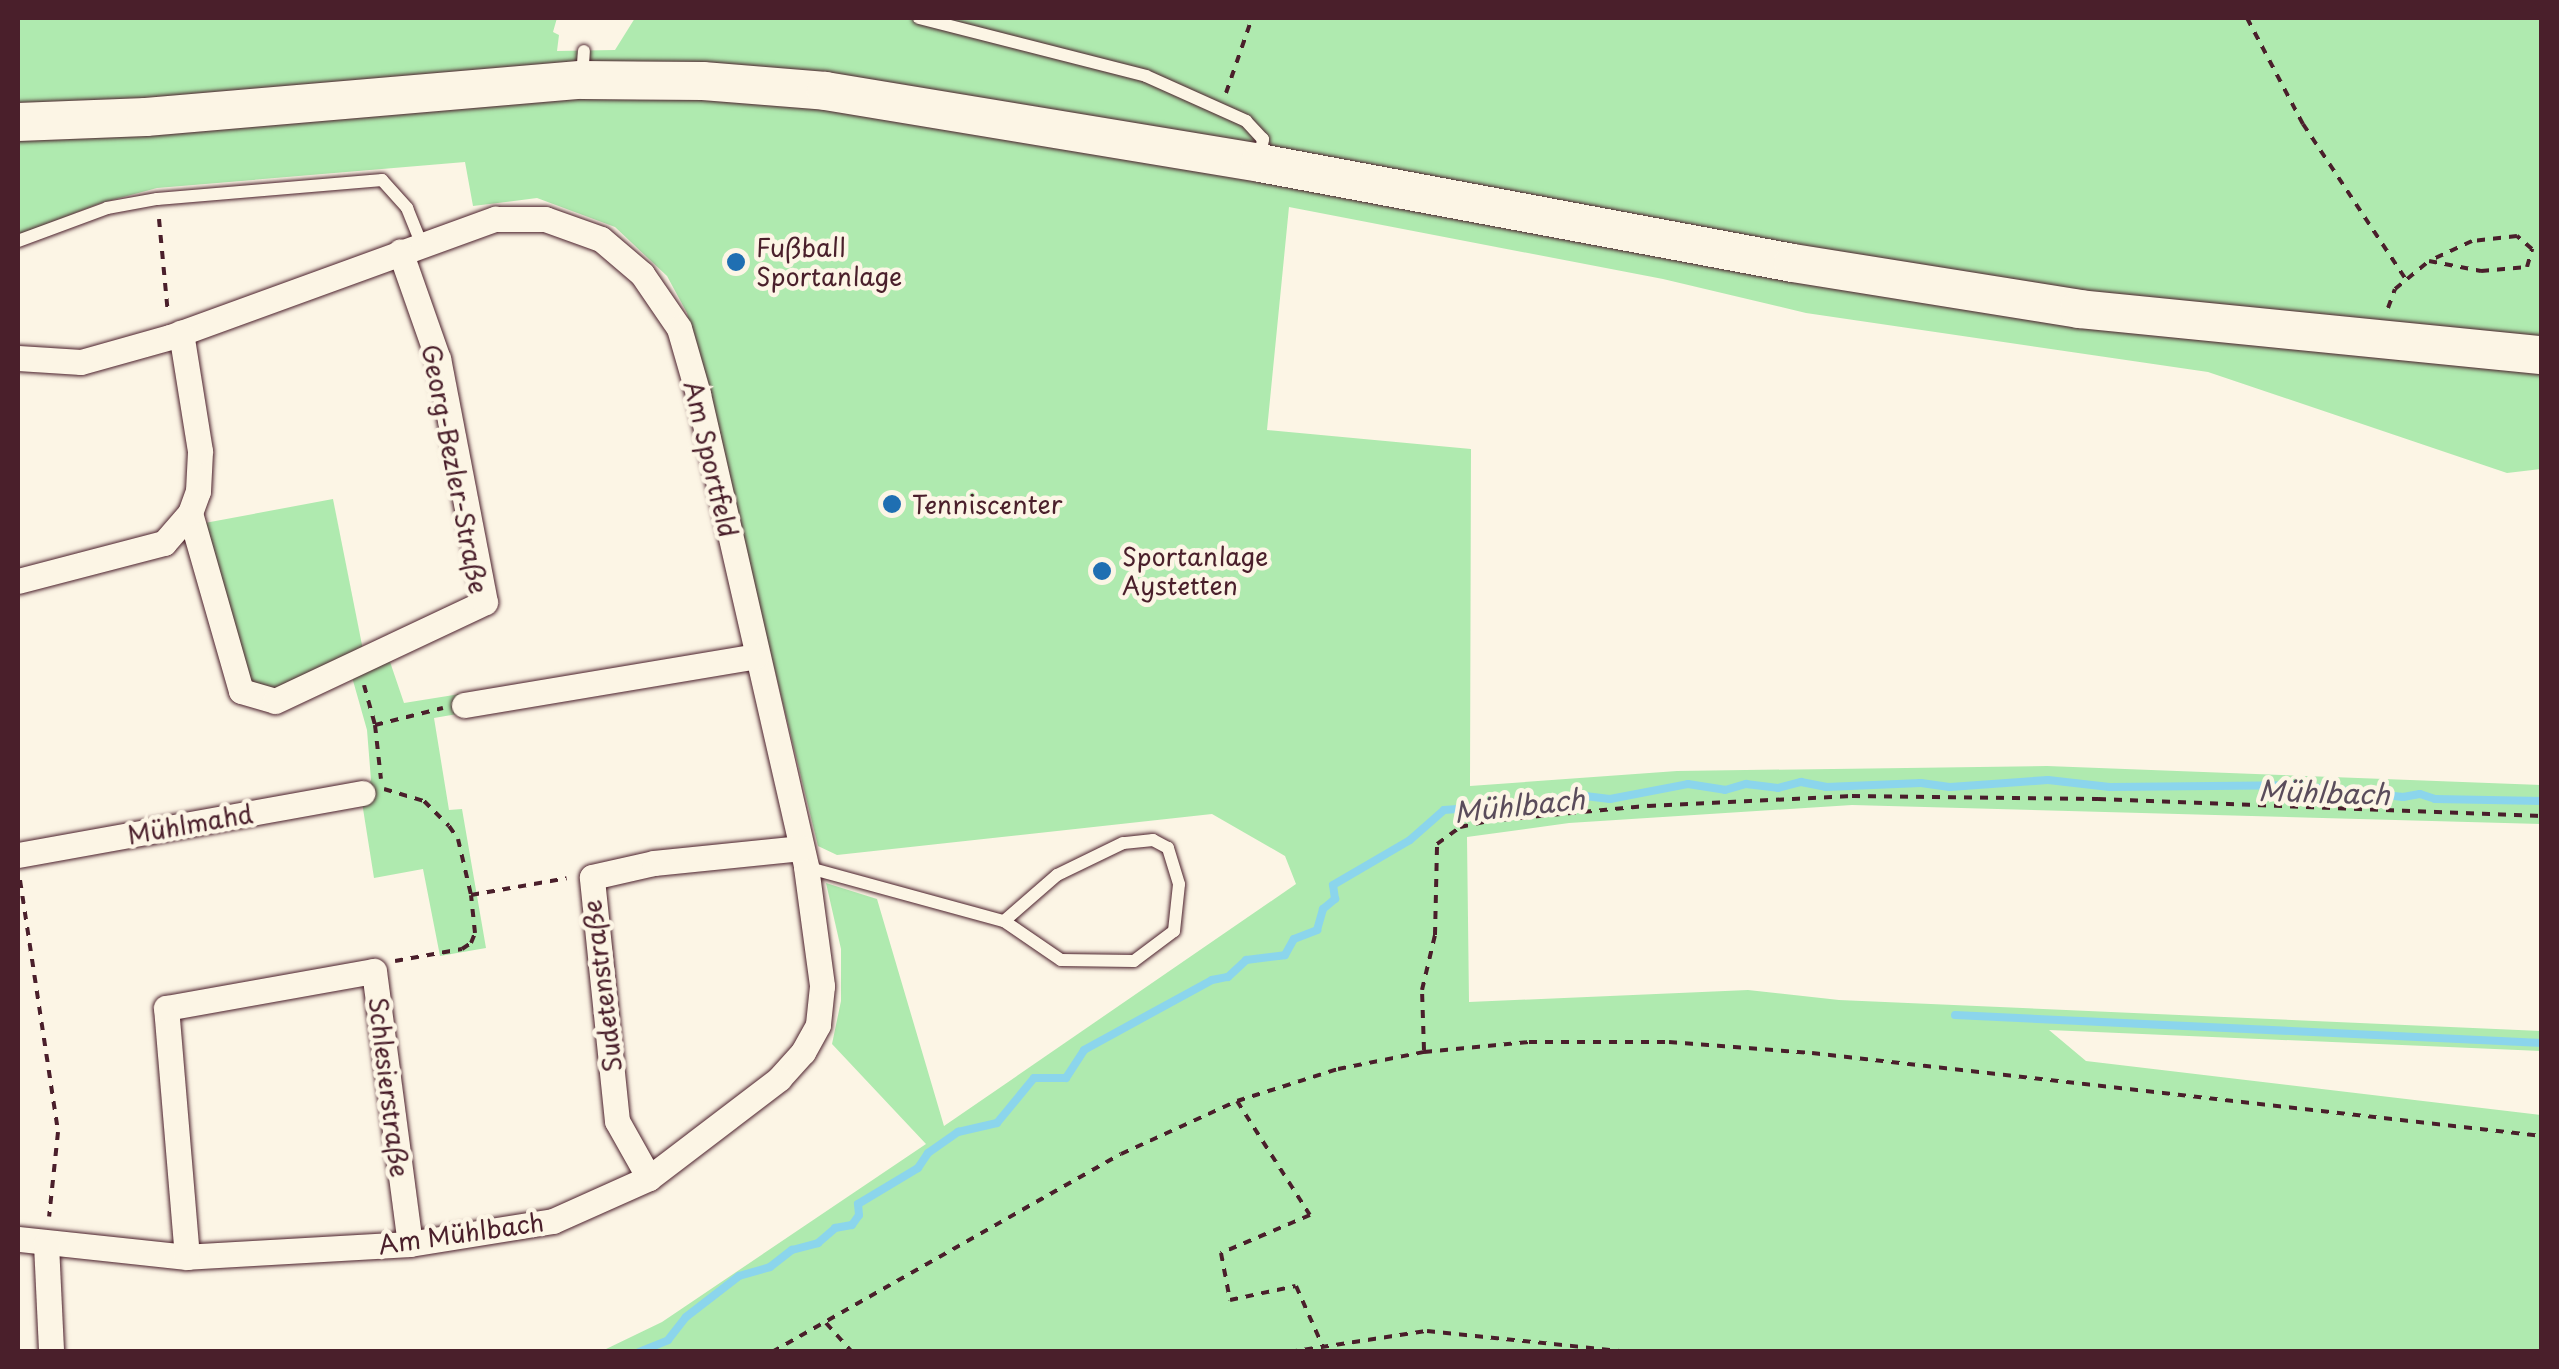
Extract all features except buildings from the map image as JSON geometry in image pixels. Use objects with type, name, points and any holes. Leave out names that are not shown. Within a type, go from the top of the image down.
[{"type":"main road","points":[[18,122],[146,117],[583,65],[826,92],[1260,162],[1793,263],[2079,309],[2542,355]]},
{"type":"street","name":"Am Sportfeld","points":[[18,358],[82,362],[176,335],[496,219],[544,219],[601,239],[642,274],[679,328],[806,868]]},
{"type":"street","name":"Georg-Bezler-Straße","points":[[176,335],[200,451],[198,490],[190,514],[241,692],[275,701],[484,602],[438,359],[411,247]]},
{"type":"street","points":[[18,581],[164,542],[190,514]]},
{"type":"street","points":[[464,705],[756,656]]},
{"type":"street","name":"Mühlmahd","points":[[18,855],[372,791]]},
{"type":"street","name":"Sudetenstraße","points":[[649,1178],[617,1121],[592,877],[654,863],[806,868]]},
{"type":"street","name":"Am Mühlbach","points":[[18,1239],[187,1257],[410,1244],[554,1221],[649,1178],[779,1079],[818,1025],[822,986],[806,868]]},
{"type":"street","name":"Schlesierstraße","points":[[187,1257],[166,1008],[374,971],[410,1244]]},
{"type":"street","points":[[46,1244],[51,1352]]},
{"type":"lane","points":[[919,18],[1146,76],[1246,121],[1263,139],[1260,162]]},
{"type":"lane","points":[[18,241],[107,208],[157,199],[382,180],[407,208],[411,247]]},
{"type":"lane","points":[[806,868],[1004,922],[1061,960],[1134,961],[1174,931],[1178,884],[1168,848],[1153,840],[1123,844],[1057,875],[1004,922]]},
{"type":"path","points":[[1221,108],[1252,18]]},
{"type":"path","points":[[2247,18],[2303,124],[2404,278]]},
{"type":"path","points":[[157,199],[176,335]]},
{"type":"path","points":[[2383,341],[2384,319],[2395,289],[2428,261],[2472,241],[2517,236],[2532,249],[2527,268],[2481,270],[2428,261]]},
{"type":"path","points":[[358,665],[375,725],[372,791],[424,802],[449,826],[458,840],[475,933],[462,950],[388,962],[374,971]]},
{"type":"path","points":[[375,725],[464,705]]},
{"type":"path","points":[[1424,1052],[1422,990],[1435,936],[1437,844],[1460,827],[1488,821],[1852,796],[2117,799],[2542,816]]},
{"type":"path","points":[[18,876],[58,1132],[46,1244]]},
{"type":"path","points":[[470,896],[592,877]]},
{"type":"path","points":[[772,1352],[1121,1154],[1237,1101],[1338,1069],[1424,1052],[1530,1042],[1669,1042],[1812,1053],[2542,1136]]},
{"type":"path","points":[[1237,1101],[1310,1214],[1221,1254],[1230,1300],[1296,1286],[1323,1347]]},
{"type":"path","points":[[826,1323],[852,1352]]},
{"type":"path","points":[[1289,1352],[1427,1332],[1630,1352]]},
{"type":"green space","points":[[18,18],[557,18],[553,32],[559,35],[557,51],[615,50],[635,18],[2541,18],[2541,469],[2507,473],[2208,372],[1806,313],[1663,279],[1289,207],[1267,430],[1471,449],[1470,786],[1677,771],[2047,766],[2541,785],[2541,824],[1852,805],[1569,823],[1467,837],[1469,1002],[1748,990],[1839,1000],[2541,1031],[2541,1051],[2049,1030],[2086,1061],[2541,1115],[2541,1351],[587,1351],[604,1350],[662,1322],[926,1144],[832,1044],[841,1001],[841,949],[826,883],[877,899],[944,1126],[1296,884],[1285,856],[1212,814],[837,855],[818,846],[687,313],[667,276],[615,227],[537,198],[473,206],[465,162],[157,188],[101,203],[18,235]]},
{"type":"green space","points":[[333,499],[365,660],[275,700],[242,690],[194,525]]},
{"type":"green space","points":[[387,653],[404,703],[460,694],[463,713],[434,718],[449,810],[462,809],[486,948],[440,956],[423,869],[374,878],[361,796],[371,780],[367,730],[350,670]]},
{"type":"waterway","name":"Mühlbach","points":[[639,1352],[668,1340],[686,1317],[739,1276],[770,1267],[792,1250],[818,1243],[835,1228],[852,1225],[859,1215],[858,1204],[918,1168],[928,1153],[958,1132],[997,1123],[1034,1078],[1066,1078],[1084,1050],[1212,980],[1228,977],[1246,960],[1285,955],[1294,939],[1317,930],[1323,909],[1335,899],[1333,885],[1410,840],[1444,810],[1538,803],[1577,795],[1610,799],[1688,784],[1725,790],[1746,784],[1778,788],[1801,782],[1826,787],[1921,783],[1950,787],[2048,780],[2110,787],[2292,785],[2403,797],[2420,794],[2435,799],[2542,801]]},
{"type":"waterway","points":[[1955,1015],[2542,1043]]},
{"type":"place","name":"Fußball Sportanlage","points":[[736,262]]},
{"type":"place","name":"Tenniscenter","points":[[892,504]]},
{"type":"place","name":"Sportanlage Aystetten","points":[[1102,571]]}]
